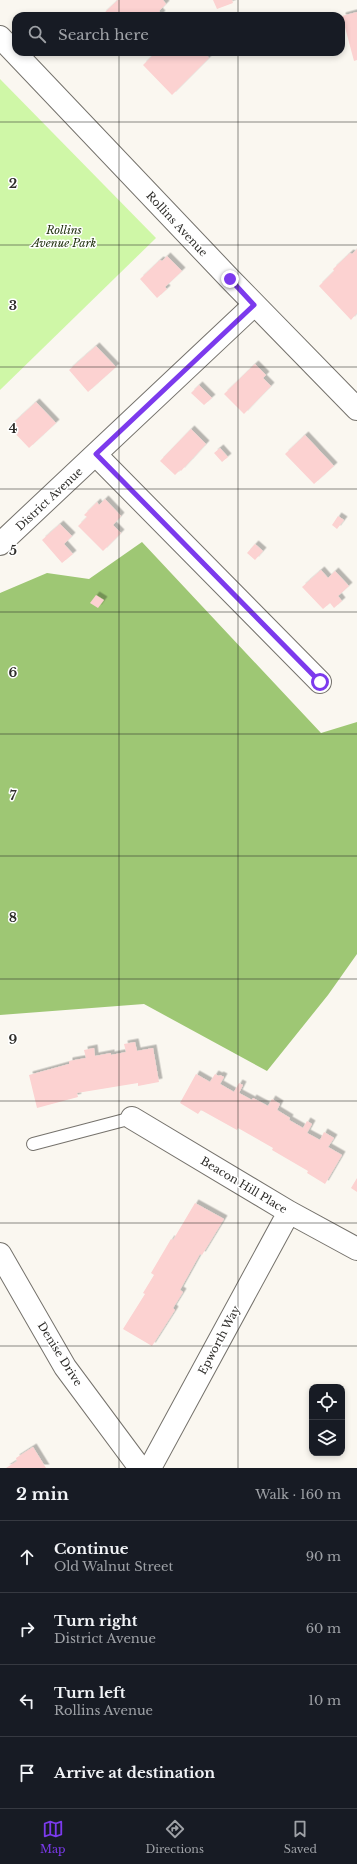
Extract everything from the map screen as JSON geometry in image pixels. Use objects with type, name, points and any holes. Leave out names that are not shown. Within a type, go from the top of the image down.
[{"type":"street","name":"Rollins Avenue","points":[[0,37],[12,50]]},
{"type":"street","name":"Rollins Avenue","points":[[18,56],[254,305],[357,408]]},
{"type":"street","name":"District Avenue","points":[[0,544],[254,305]]},
{"type":"street","points":[[96,454],[320,682]]},
{"type":"street","name":"Beacon Hill Place","points":[[132,1118],[289,1212],[357,1249]]},
{"type":"street","name":"Epworth Way","points":[[150,1468],[289,1212]]},
{"type":"street","name":"Denise Drive","points":[[0,1254],[6,1279],[65,1367],[140,1468]]},
{"type":"lane","points":[[33,1144],[132,1118]]},
{"type":"green space","name":"Rollins Avenue Park","points":[[0,79],[156,238],[0,390]]},
{"type":"green space","points":[[142,542],[321,733],[357,722],[357,954],[328,995],[267,1071],[144,1004],[0,1015],[0,593],[47,573],[89,579]]},
{"type":"building","points":[[118,0],[163,0],[166,4],[159,11],[160,12],[105,12]]},
{"type":"building","points":[[213,0],[232,0],[233,3],[217,9]]},
{"type":"building","points":[[357,12],[357,60],[354,61],[345,27],[345,15]]},
{"type":"building","points":[[152,56],[208,56],[209,58],[172,95],[143,65]]},
{"type":"building","points":[[357,249],[357,313],[351,320],[319,286],[334,271],[333,269],[350,253],[352,254]]},
{"type":"building","points":[[167,256],[182,271],[165,287],[167,289],[157,298],[140,279],[160,260],[162,261]]},
{"type":"building","points":[[96,346],[116,367],[88,392],[69,370]]},
{"type":"building","points":[[255,364],[266,375],[263,378],[271,386],[244,414],[224,394]]},
{"type":"building","points":[[199,385],[212,398],[204,405],[191,393]]},
{"type":"building","points":[[36,402],[56,423],[29,448],[9,427]]},
{"type":"building","points":[[191,429],[206,444],[181,471],[180,470],[175,475],[160,461]]},
{"type":"building","points":[[305,435],[334,466],[314,484],[285,454]]},
{"type":"building","points":[[220,448],[228,457],[222,462],[214,453]]},
{"type":"building","points":[[105,499],[121,516],[113,525],[121,533],[103,551],[78,526],[87,517],[84,515],[97,502],[99,505]]},
{"type":"building","points":[[338,516],[344,520],[337,529],[332,525]]},
{"type":"building","points":[[60,524],[72,536],[64,544],[73,554],[62,563],[42,540]]},
{"type":"building","points":[[255,544],[263,551],[255,560],[247,553]]},
{"type":"building","points":[[321,570],[328,578],[335,571],[349,586],[338,596],[342,601],[334,608],[330,603],[323,609],[302,587]]},
{"type":"building","points":[[96,595],[104,600],[98,608],[90,603]]},
{"type":"building","points":[[135,1042],[137,1051],[153,1048],[159,1082],[138,1086],[138,1083],[77,1093],[78,1097],[37,1108],[29,1075],[69,1064],[69,1061],[86,1058],[84,1050],[94,1048],[95,1056],[111,1053],[111,1055],[126,1052],[124,1044]]},
{"type":"building","points":[[196,1074],[210,1082],[215,1074],[220,1075],[224,1077],[220,1084],[234,1092],[239,1083],[243,1085],[239,1093],[268,1106],[272,1099],[280,1104],[277,1110],[290,1118],[289,1120],[303,1128],[307,1121],[312,1124],[307,1133],[320,1140],[324,1132],[334,1138],[328,1147],[342,1155],[325,1184],[307,1173],[308,1171],[272,1150],[273,1148],[238,1128],[237,1130],[201,1110],[198,1114],[180,1103]]},
{"type":"building","points":[[357,1178],[357,1192],[351,1188]]},
{"type":"building","points":[[195,1203],[224,1219],[202,1255],[200,1254],[180,1290],[183,1292],[173,1308],[175,1310],[152,1346],[123,1329],[145,1294],[143,1293],[154,1275],[151,1273]]},
{"type":"building","points":[[33,1447],[46,1468],[6,1468],[17,1461],[16,1458]]},
{"type":"route","points":[[230,279],[254,305],[96,454],[320,682]]}]
